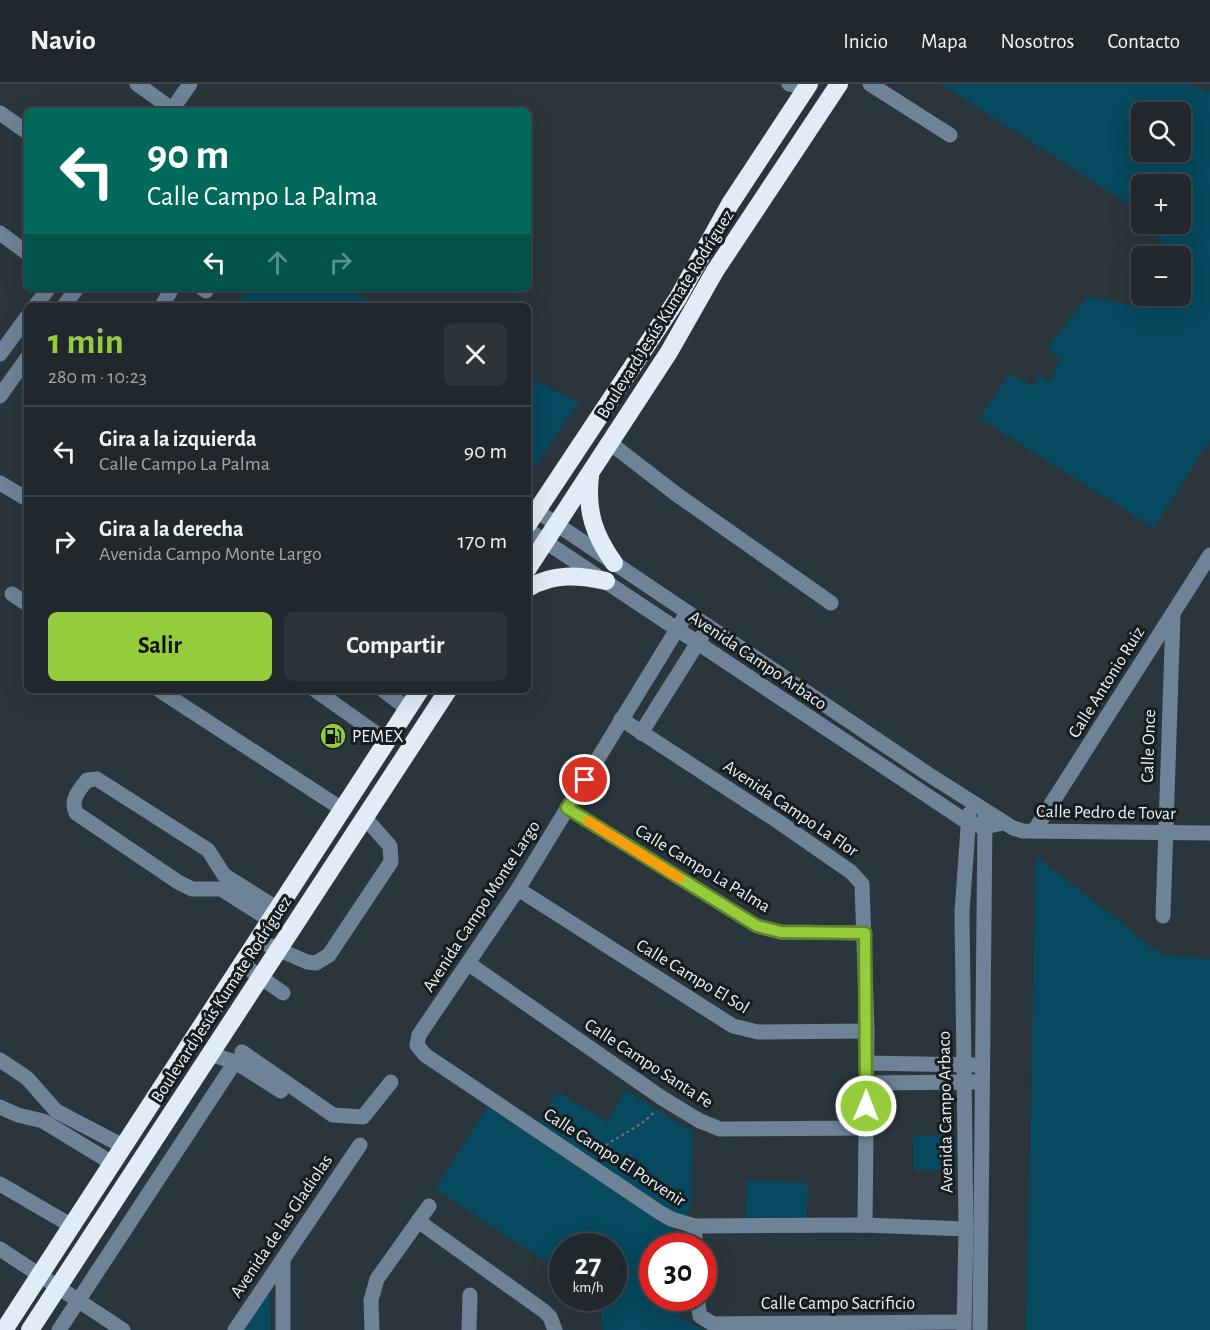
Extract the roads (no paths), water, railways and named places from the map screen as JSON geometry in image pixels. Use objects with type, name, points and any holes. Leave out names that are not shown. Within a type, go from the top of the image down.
[{"type":"highway","name":"Boulevard Jesús Kumate Rodríguez","points":[[531,563],[610,443],[750,219],[839,84]]},
{"type":"highway","name":"Boulevard Jesús Kumate Rodríguez","points":[[532,518],[678,298],[730,204],[808,86]]},
{"type":"highway","points":[[730,204],[750,219]]},
{"type":"highway","points":[[591,472],[588,498],[590,515],[601,544],[615,563]]},
{"type":"highway","points":[[531,587],[561,576],[606,581]]},
{"type":"highway","name":"Boulevard Jesús Kumate Rodríguez","points":[[4,1330],[418,693]]},
{"type":"highway","name":"Boulevard Jesús Kumate Rodríguez","points":[[30,1330],[446,693]]},
{"type":"street","points":[[136,84],[168,108]]},
{"type":"street","points":[[172,108],[190,84]]},
{"type":"street","points":[[789,84],[808,86]]},
{"type":"street","points":[[870,84],[950,135]]},
{"type":"street","points":[[0,113],[24,130]]},
{"type":"street","points":[[0,233],[24,251]]},
{"type":"street","points":[[0,354],[24,321]]},
{"type":"street","points":[[0,396],[24,362]]},
{"type":"street","points":[[610,443],[676,494],[831,603]]},
{"type":"street","points":[[0,483],[24,497]]},
{"type":"street","name":"Avenida Campo Arbaco","points":[[532,518],[556,526],[615,563],[985,810],[980,1330]]},
{"type":"street","name":"Avenida Campo Arbaco","points":[[531,532],[862,755],[967,822],[984,826]]},
{"type":"street","name":"Calle Antonio Ruiz","points":[[1034,831],[1210,555]]},
{"type":"street","points":[[12,594],[24,602]]},
{"type":"street","name":"Avenida Campo Monte Largo","points":[[419,1035],[518,889],[687,613]]},
{"type":"street","name":"Calle Once","points":[[1163,916],[1173,613]]},
{"type":"street","points":[[641,733],[709,626]]},
{"type":"street","points":[[164,693],[342,809]]},
{"type":"street","points":[[319,693],[387,741]]},
{"type":"street","points":[[387,693],[408,709]]},
{"type":"street","name":"Avenida Campo La Flor","points":[[621,719],[856,876],[862,884],[865,895],[867,1031],[865,1225]]},
{"type":"street","points":[[97,779],[208,850],[224,875],[274,914],[221,889],[186,887],[81,817],[74,809],[77,794],[87,780],[97,779]]},
{"type":"street","name":"Avenida Campo Arbaco","points":[[964,1326],[966,1228],[962,912],[967,822],[971,802]]},
{"type":"street","name":"Calle Campo La Palma","points":[[567,808],[757,926],[781,932],[865,933]]},
{"type":"street","points":[[985,810],[1003,823]]},
{"type":"street","points":[[257,940],[277,951],[307,962],[323,959],[387,871],[392,854],[390,846],[365,818]]},
{"type":"street","points":[[984,826],[1003,823]]},
{"type":"street","name":"Calle Pedro de Tovar","points":[[1003,823],[1023,831],[1210,833]]},
{"type":"street","points":[[205,887],[219,866]]},
{"type":"street","name":"Calle Campo El Sol","points":[[518,889],[733,1026],[758,1032],[867,1031]]},
{"type":"street","points":[[242,964],[283,993]]},
{"type":"street","name":"Calle Campo Santa Fe","points":[[469,964],[662,1098],[700,1121],[720,1129],[866,1128]]},
{"type":"street","name":"Calle Campo El Porvenir","points":[[419,1035],[417,1045],[424,1055],[671,1219],[695,1226],[865,1225],[966,1228]]},
{"type":"street","points":[[210,1054],[238,1057],[323,1118],[328,1119],[333,1115],[363,1117],[391,1082]]},
{"type":"street","points":[[59,1330],[238,1057]]},
{"type":"street","points":[[0,1060],[27,1078],[56,1111],[123,1146]]},
{"type":"street","points":[[867,1063],[982,1065]]},
{"type":"street","points":[[867,1083],[982,1082]]},
{"type":"street","points":[[26,1116],[40,1094]]},
{"type":"street","points":[[0,1107],[43,1121],[112,1163]]},
{"type":"street","name":"Avenida de las Gladiolas","points":[[235,1330],[360,1144]]},
{"type":"street","points":[[137,1166],[157,1179]]},
{"type":"street","points":[[0,1184],[72,1226]]},
{"type":"street","points":[[372,1330],[373,1288],[429,1206]]},
{"type":"street","points":[[418,1221],[544,1311],[554,1324],[555,1330]]},
{"type":"street","points":[[695,1226],[695,1233]]},
{"type":"street","points":[[0,1250],[123,1330]]},
{"type":"street","points":[[283,1259],[284,1330]]},
{"type":"street","points":[[469,1330],[470,1295]]},
{"type":"street","name":"Calle Campo Sacrificio","points":[[699,1311],[700,1316],[713,1324],[964,1326]]},
{"type":"place","name":"PEMEX","points":[[333,736]]}]
